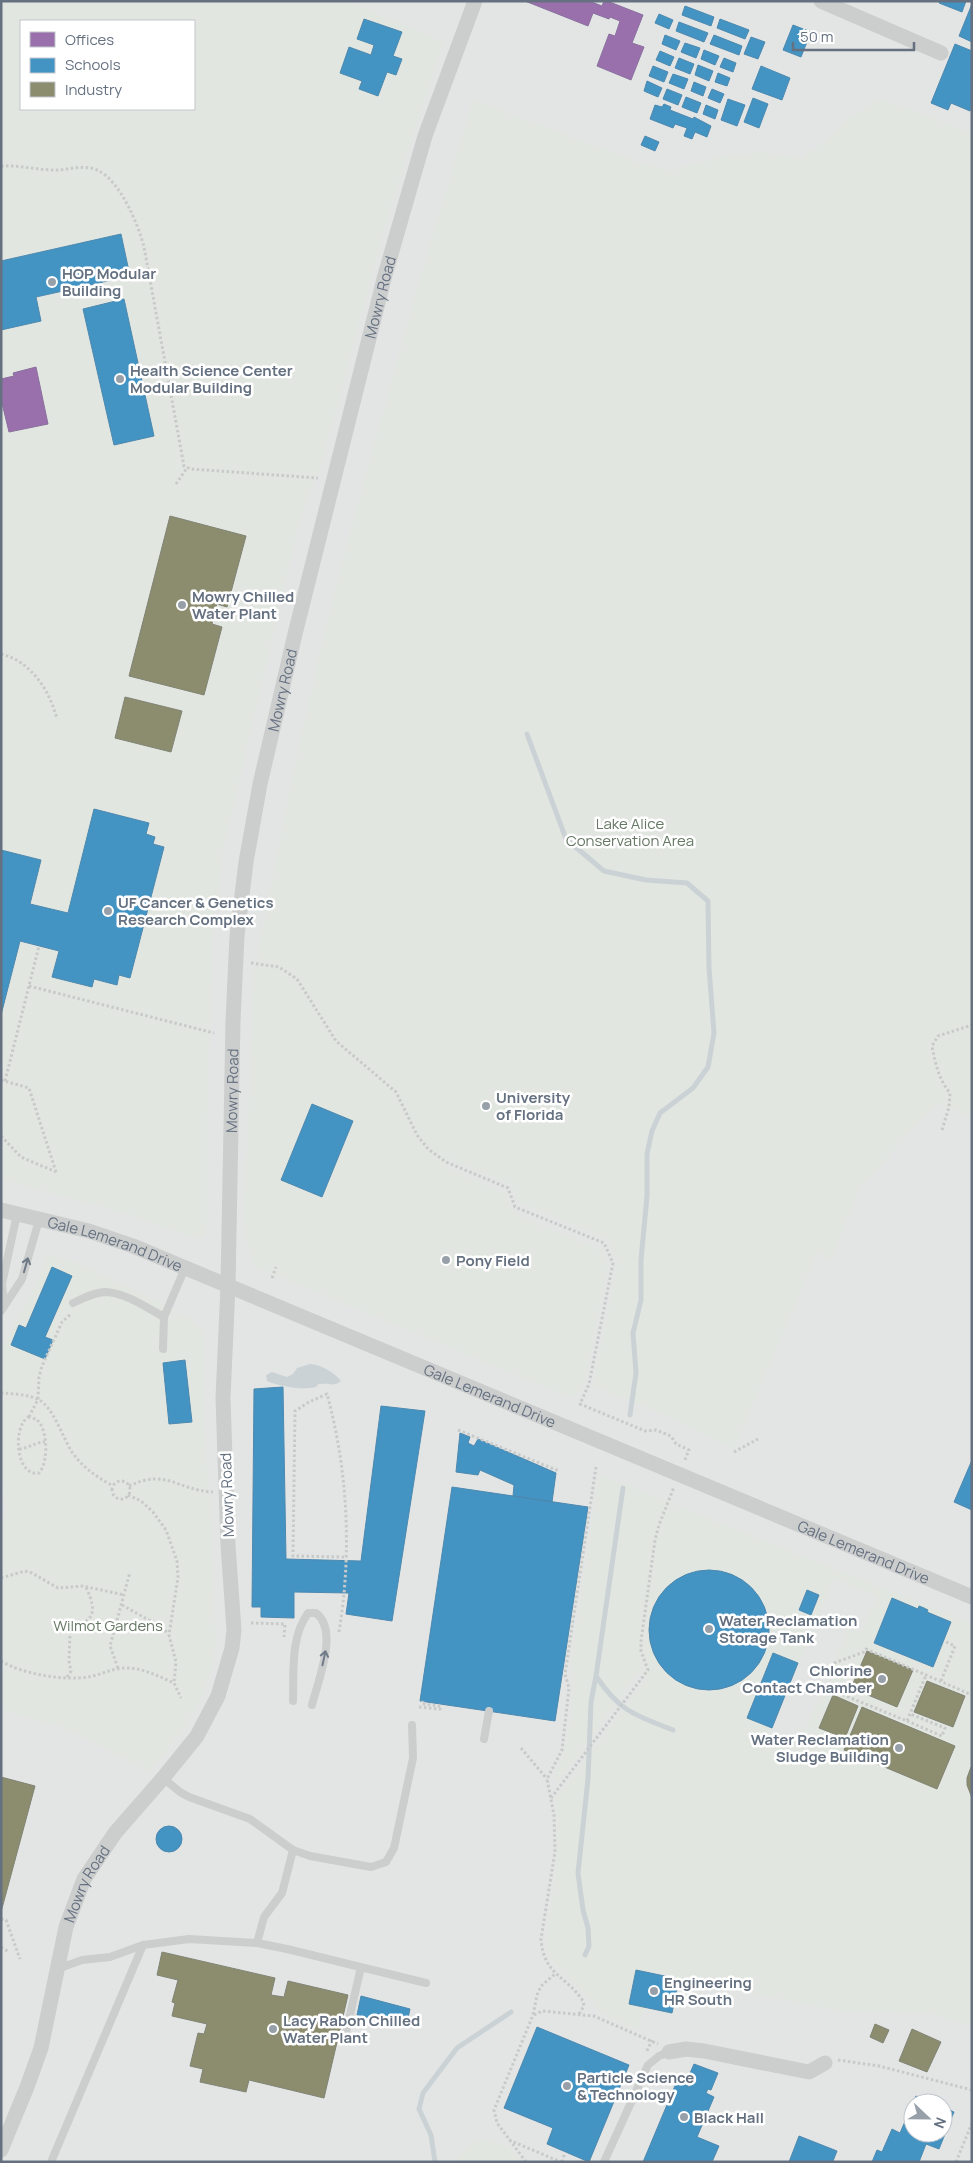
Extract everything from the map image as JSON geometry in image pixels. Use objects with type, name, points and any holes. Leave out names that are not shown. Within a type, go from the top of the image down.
[{"type":"street","points":[[821,1],[940,53]]},
{"type":"street","name":"Mowry Road","points":[[1,2150],[27,2087],[40,2048],[66,1927],[84,1879],[115,1832],[197,1736],[209,1715],[222,1684],[232,1648],[234,1630],[228,1545],[223,1398],[228,1286],[233,1022],[242,887],[260,784],[327,500],[388,266],[425,136],[473,2]]},
{"type":"street","name":"Gale Lemerand Drive","points":[[1,1210],[88,1231],[133,1246],[972,1597]]},
{"type":"street","points":[[669,2052],[686,2049],[704,2051],[809,2072],[825,2063]]},
{"type":"lane","points":[[3,1308],[2,1284],[17,1214]]},
{"type":"lane","points":[[3,1308],[22,1279],[39,1220]]},
{"type":"lane","points":[[162,1349],[164,1317],[185,1268]]},
{"type":"lane","points":[[72,1302],[106,1292],[130,1300],[164,1317]]},
{"type":"lane","points":[[293,1701],[297,1637],[302,1622],[308,1613],[316,1612],[323,1618],[328,1633],[325,1654],[312,1706]]},
{"type":"lane","points":[[484,1739],[489,1711]]},
{"type":"lane","points":[[163,1778],[189,1797],[250,1820],[293,1850],[310,1856],[364,1867],[379,1866],[386,1862],[394,1848],[413,1758],[412,1725]]},
{"type":"lane","points":[[257,1943],[264,1917],[282,1893],[293,1850]]},
{"type":"lane","points":[[58,1969],[82,1960],[110,1957],[143,1945],[189,1939],[257,1943],[426,1983]]},
{"type":"lane","points":[[51,2162],[143,1945]]},
{"type":"lane","points":[[344,2041],[362,1967]]},
{"type":"lane","points":[[604,2162],[648,2065],[659,2056],[669,2052]]},
{"type":"path","points":[[1,166],[13,165],[55,170],[81,167],[98,170],[113,184],[123,198],[136,220],[144,247],[184,466],[187,468],[316,477]]},
{"type":"path","points":[[176,484],[187,468]]},
{"type":"path","points":[[1,654],[18,660],[36,676],[50,697],[58,719]]},
{"type":"path","points":[[1,1136],[22,1157],[56,1172],[29,1088],[3,1080],[40,946]]},
{"type":"path","points":[[252,957],[251,963],[279,967],[297,979],[336,1041],[396,1092],[417,1135],[428,1149],[446,1162],[508,1188],[515,1207],[604,1243],[613,1263],[589,1384],[580,1404],[645,1431],[656,1430],[671,1436],[676,1444],[690,1450]]},
{"type":"path","points":[[30,986],[214,1033]]},
{"type":"path","points":[[942,1130],[949,1107],[950,1093],[944,1087],[935,1064],[932,1046],[938,1036],[972,1025]]},
{"type":"path","points":[[272,1278],[276,1267]]},
{"type":"path","points":[[29,1417],[36,1419],[40,1424],[47,1448],[46,1459],[39,1473],[34,1474],[26,1470],[22,1461],[19,1449],[20,1426],[29,1417],[38,1399],[39,1377],[42,1366],[64,1318],[74,1312]]},
{"type":"path","points":[[1,1394],[20,1394],[38,1399],[45,1404],[54,1416],[65,1440],[81,1464],[91,1473],[113,1486]]},
{"type":"path","points":[[337,1640],[344,1597],[346,1557],[344,1482],[337,1435],[327,1394],[295,1411],[293,1556],[346,1557]]},
{"type":"path","points":[[458,1430],[559,1471]]},
{"type":"path","points":[[734,1452],[758,1438]]},
{"type":"path","points":[[19,1449],[28,1448],[36,1442],[45,1442]]},
{"type":"path","points":[[548,1779],[562,1750],[569,1688],[565,1674],[596,1467]]},
{"type":"path","points":[[129,1486],[140,1481],[158,1477],[184,1486],[216,1492]]},
{"type":"path","points":[[118,1482],[124,1482],[129,1486],[130,1492],[121,1499],[115,1497],[112,1492],[113,1486],[118,1482]]},
{"type":"path","points":[[128,1495],[149,1507],[166,1530],[172,1543],[178,1576],[169,1635],[176,1662],[174,1683],[181,1698]]},
{"type":"path","points":[[551,1798],[648,1670],[641,1651],[642,1626],[655,1540],[670,1496]]},
{"type":"path","points":[[1,1578],[25,1571],[58,1588],[86,1586],[124,1595]]},
{"type":"path","points":[[118,1668],[110,1646],[130,1572]]},
{"type":"path","points":[[68,1677],[71,1671],[69,1661],[70,1633],[90,1620],[92,1616],[92,1603],[86,1586]]},
{"type":"path","points":[[122,1605],[163,1628],[169,1635]]},
{"type":"path","points":[[251,1623],[285,1624],[284,1643]]},
{"type":"path","points":[[941,1681],[955,1646],[944,1641]]},
{"type":"path","points":[[834,1663],[864,1652],[866,1648],[972,1695]]},
{"type":"path","points":[[1,1661],[30,1673],[68,1677],[89,1677],[118,1668],[141,1670],[174,1683]]},
{"type":"path","points":[[906,1721],[926,1675]]},
{"type":"path","points":[[824,1687],[942,1736],[945,1728],[910,1714]]},
{"type":"path","points":[[418,1707],[440,1709],[441,1706],[422,1704],[423,1701]]},
{"type":"path","points":[[521,1748],[548,1779],[555,1828],[554,1852],[541,1939],[544,1959],[583,2001],[584,2006],[579,2014]]},
{"type":"path","points":[[1,1919],[6,1920],[20,1959]]},
{"type":"path","points":[[1,1947],[9,1952]]},
{"type":"path","points":[[526,2162],[497,2124],[494,2110],[533,2015],[541,1986],[556,1974]]},
{"type":"path","points":[[533,2015],[542,2011],[594,2016],[652,2040],[669,2052]]},
{"type":"path","points":[[825,2063],[832,2060],[854,2061],[972,2090]]},
{"type":"path","points":[[956,2162],[972,2123]]},
{"type":"path","points":[[508,2140],[561,2162],[566,2152]]},
{"type":"shaded area","name":"University of Florida","points":[[1,1],[972,1],[972,2162],[1,2162]]},
{"type":"shaded area","points":[[310,1364],[327,1370],[341,1381],[334,1384],[318,1384],[318,1386],[310,1388],[297,1388],[267,1381],[266,1375],[272,1372],[287,1377],[293,1374],[297,1368]]},
{"type":"green space","points":[[1,1],[348,1],[443,42],[389,212],[321,465],[300,518],[223,851],[212,940],[207,1129],[207,1229],[203,1237],[194,1238],[134,1216],[1,1179]]},
{"type":"green space","name":"Lake Alice Conservation Area","points":[[881,99],[972,133],[972,1117],[938,1103],[860,1187],[831,1259],[817,1253],[734,1449],[666,1415],[593,1386],[618,1262],[608,1239],[519,1202],[511,1185],[448,1158],[444,1167],[506,1194],[514,1214],[602,1251],[608,1264],[585,1382],[580,1393],[569,1397],[254,1266],[249,1251],[244,1221],[254,973],[291,783],[324,635],[421,275],[473,100],[644,164],[672,170],[733,154],[765,152],[802,159],[844,121]]},
{"type":"green space","name":"Wilmot Gardens","points":[[47,1256],[59,1257],[80,1264],[165,1305],[191,1320],[203,1333],[203,1414],[210,1502],[216,1645],[209,1678],[197,1707],[181,1733],[149,1772],[106,1748],[60,1726],[1,1710],[1,1528],[6,1511],[1,1465],[1,1349],[36,1285]]},
{"type":"green space","points":[[599,1474],[972,1624],[972,1766],[967,1782],[972,1798],[972,2026],[931,2014],[844,2012],[636,1970],[629,2003],[645,2007],[638,2030],[600,2013],[587,1996],[559,1971],[549,1958],[546,1944],[557,1862],[556,1799],[647,1679],[639,1672],[557,1784],[553,1778],[562,1758],[573,1711],[572,1704],[575,1687],[571,1663]],"holes":[[[709,1570],[741,1579],[760,1597],[768,1619],[767,1642],[757,1664],[741,1681],[719,1690],[693,1687],[674,1679],[660,1664],[652,1648],[649,1632],[651,1617],[656,1603],[666,1590],[678,1580],[692,1573]],[[834,1578],[877,1596],[861,1633],[848,1628],[798,1748],[769,1736]],[[807,1590],[819,1595],[810,1615],[799,1610]],[[892,1598],[918,1609],[920,1606],[927,1610],[927,1612],[951,1622],[933,1667],[874,1643]],[[866,1651],[913,1670],[897,1707],[851,1688]],[[773,1653],[798,1663],[772,1728],[747,1717]],[[927,1681],[965,1696],[953,1727],[914,1712]],[[833,1695],[858,1706],[844,1738],[819,1727]],[[862,1707],[955,1746],[937,1789],[844,1750]]]},
{"type":"green space","points":[[485,2139],[511,2148],[521,2162],[452,2162],[467,2147]]},
{"type":"building: Offices","points":[[525,1],[589,1],[602,6],[604,1],[607,1],[643,15],[632,43],[644,47],[631,80],[597,66],[609,34],[615,36],[620,21],[593,13],[588,26]]},
{"type":"building: Offices","points":[[36,367],[48,424],[9,432],[1,399],[1,379],[14,376],[13,373]]},
{"type":"building: Schools","points":[[940,1],[966,1],[962,12],[939,3]]},
{"type":"building: Schools","points":[[972,4],[972,42],[959,36]]},
{"type":"building: Schools","points":[[685,6],[714,17],[711,26],[682,15]]},
{"type":"building: Schools","points":[[659,14],[673,20],[669,29],[655,23]]},
{"type":"building: Schools","points":[[364,19],[402,32],[393,56],[402,59],[396,75],[387,72],[378,96],[359,89],[362,81],[340,73],[349,47],[371,55],[374,45],[357,39]]},
{"type":"building: Schools","points":[[720,19],[749,30],[745,39],[717,28]]},
{"type":"building: Schools","points":[[679,22],[708,33],[704,42],[676,31]]},
{"type":"building: Schools","points":[[793,25],[811,32],[801,57],[783,50]]},
{"type":"building: Schools","points":[[665,35],[680,41],[676,50],[662,44]]},
{"type":"building: Schools","points":[[714,35],[742,46],[739,55],[710,44]]},
{"type":"building: Schools","points":[[751,37],[765,42],[758,59],[744,54]]},
{"type":"building: Schools","points":[[685,43],[700,48],[696,58],[681,52]]},
{"type":"building: Schools","points":[[955,44],[972,51],[972,106],[970,111],[951,103],[948,110],[931,103]]},
{"type":"building: Schools","points":[[704,50],[719,56],[715,65],[701,59]]},
{"type":"building: Schools","points":[[660,51],[674,57],[670,66],[656,60]]},
{"type":"building: Schools","points":[[679,58],[694,64],[690,74],[675,68]]},
{"type":"building: Schools","points":[[724,58],[736,63],[733,72],[720,67]]},
{"type":"building: Schools","points":[[698,65],[713,71],[709,81],[695,75]]},
{"type":"building: Schools","points":[[653,66],[668,72],[664,82],[649,76]]},
{"type":"building: Schools","points":[[761,66],[790,78],[782,100],[752,89]]},
{"type":"building: Schools","points":[[718,73],[730,78],[727,86],[715,82]]},
{"type":"building: Schools","points":[[673,74],[688,79],[684,89],[669,83]]},
{"type":"building: Schools","points":[[647,81],[662,88],[658,97],[644,91]]},
{"type":"building: Schools","points":[[694,82],[706,87],[703,96],[691,91]]},
{"type":"building: Schools","points":[[667,89],[682,95],[678,105],[663,99]]},
{"type":"building: Schools","points":[[712,89],[724,94],[720,103],[708,98]]},
{"type":"building: Schools","points":[[686,97],[701,103],[697,113],[682,107]]},
{"type":"building: Schools","points":[[753,98],[768,104],[759,128],[744,122]]},
{"type":"building: Schools","points":[[728,99],[745,105],[737,126],[721,120]]},
{"type":"building: Schools","points":[[664,104],[671,107],[670,110],[693,119],[694,117],[711,126],[707,137],[695,132],[692,139],[684,136],[687,128],[675,124],[673,128],[650,119],[655,105],[662,107]]},
{"type":"building: Schools","points":[[706,105],[718,110],[715,119],[703,114]]},
{"type":"building: Schools","points":[[645,136],[659,142],[655,151],[641,145]]},
{"type":"building: Schools","name":"HOP Modular Building","points":[[121,234],[130,276],[36,297],[41,321],[1,330],[1,261]]},
{"type":"building: Schools","name":"Health Science Center Modular Building","points":[[124,299],[154,436],[114,445],[83,309]]},
{"type":"building: Schools","name":"UF Cancer & Genetics Research Complex","points":[[94,809],[149,823],[146,834],[155,837],[153,844],[164,847],[130,978],[119,975],[117,985],[94,979],[92,987],[52,977],[59,951],[20,941],[1,1015],[1,850],[41,860],[30,904],[68,913]]},
{"type":"building: Schools","points":[[312,1104],[353,1121],[322,1197],[281,1180]]},
{"type":"building: Schools","points":[[52,1267],[72,1276],[45,1337],[53,1340],[45,1359],[11,1345],[19,1325],[26,1328]]},
{"type":"building: Schools","points":[[185,1360],[192,1422],[169,1424],[163,1363]]},
{"type":"building: Schools","points":[[283,1387],[286,1559],[361,1561],[381,1406],[425,1411],[392,1621],[346,1614],[349,1593],[294,1592],[294,1618],[261,1617],[261,1607],[252,1607],[254,1389]]},
{"type":"building: Schools","points":[[460,1433],[470,1437],[468,1443],[474,1446],[478,1439],[556,1473],[552,1502],[513,1496],[514,1485],[480,1470],[478,1475],[456,1472]]},
{"type":"building: Schools","points":[[972,1460],[972,1510],[954,1502]]},
{"type":"building: Schools","points":[[452,1487],[588,1507],[555,1721],[420,1701]]},
{"type":"building: Schools","name":"Water Reclamation Storage Tank","points":[[709,1570],[721,1571],[732,1575],[742,1580],[751,1588],[759,1597],[764,1607],[768,1618],[768,1642],[764,1653],[759,1663],[751,1672],[742,1680],[732,1685],[721,1689],[709,1690],[697,1689],[686,1685],[676,1680],[667,1672],[659,1663],[654,1653],[650,1642],[649,1630],[650,1618],[654,1607],[659,1597],[667,1588],[676,1580],[686,1575],[697,1571]]},
{"type":"building: Schools","points":[[807,1590],[819,1595],[811,1615],[799,1610]]},
{"type":"building: Schools","points":[[892,1598],[918,1609],[919,1606],[924,1608],[928,1610],[927,1612],[951,1622],[933,1667],[874,1643]]},
{"type":"building: Schools","points":[[773,1653],[798,1663],[772,1728],[747,1718]]},
{"type":"building: Schools","points":[[169,1826],[178,1830],[182,1839],[178,1848],[169,1852],[160,1848],[156,1839],[160,1830]]},
{"type":"building: Schools","name":"Engineering HR South","points":[[636,1970],[679,1979],[672,2013],[629,2004]]},
{"type":"building: Schools","points":[[361,1996],[410,2009],[406,2027],[357,2015]]},
{"type":"building: Schools","name":"Particle Science & Technology","points":[[537,2027],[629,2065],[589,2162],[547,2144],[553,2128],[504,2108]]},
{"type":"building: Schools","name":"Black Hall","points":[[694,2064],[718,2073],[711,2090],[708,2089],[706,2093],[714,2097],[697,2137],[719,2146],[712,2162],[643,2162],[677,2081],[690,2087],[692,2082],[687,2080]]},
{"type":"building: Schools","points":[[903,2126],[903,2143],[941,2143],[939,2149],[926,2144],[919,2162],[872,2162],[877,2150],[882,2152],[892,2129],[900,2133]]},
{"type":"building: Schools","points":[[799,2136],[837,2151],[834,2162],[789,2162]]},
{"type":"building: Industry","name":"Mowry Chilled Water Plant","points":[[170,516],[246,536],[227,607],[217,604],[214,615],[212,624],[222,627],[204,695],[129,676]]},
{"type":"building: Industry","points":[[125,697],[182,711],[171,752],[115,738]]},
{"type":"building: Industry","name":"Chlorine Contact Chamber","points":[[867,1651],[913,1670],[897,1707],[851,1688]]},
{"type":"building: Industry","points":[[927,1681],[965,1696],[953,1727],[914,1712]]},
{"type":"building: Industry","points":[[833,1695],[858,1706],[845,1738],[819,1728]]},
{"type":"building: Industry","name":"Water Reclamation Sludge Building","points":[[862,1707],[955,1746],[937,1789],[844,1750]]},
{"type":"building: Industry","points":[[971,1767],[972,1798],[967,1785],[967,1778]]},
{"type":"building: Industry","points":[[1,1777],[35,1786],[1,1912]]},
{"type":"building: Industry","name":"Lacy Rabon Chilled Water Plant","points":[[162,1952],[275,1978],[271,1995],[284,1997],[288,1981],[348,1995],[324,2098],[249,2080],[246,2092],[200,2082],[203,2069],[190,2066],[198,2033],[204,2034],[207,2024],[172,2016],[175,2003],[172,2002],[178,1980],[157,1975]]},
{"type":"building: Industry","points":[[875,2024],[889,2030],[883,2043],[870,2037]]},
{"type":"building: Industry","points":[[912,2029],[941,2042],[927,2072],[899,2061]]},
{"type":"waterway","points":[[527,734],[566,839],[604,871],[646,880],[687,883],[708,901],[709,968],[714,1033],[708,1067],[693,1088],[660,1113],[652,1131],[647,1154],[647,1196],[641,1260],[641,1300],[633,1333],[636,1373],[630,1415]]},
{"type":"waterway","points":[[585,1955],[589,1946],[588,1928],[583,1910],[578,1873],[588,1779],[591,1702],[623,1488]]},
{"type":"waterway","points":[[596,1676],[613,1698],[629,1711],[673,1730]]},
{"type":"waterway","points":[[435,2162],[431,2135],[419,2109],[423,2093],[457,2048],[511,2012]]},
{"type":"place","name":"HOP Modular Building","points":[[52,282]]},
{"type":"place","name":"Health Science Center Modular Building","points":[[120,379]]},
{"type":"place","name":"Mowry Chilled Water Plant","points":[[182,605]]},
{"type":"place","name":"UF Cancer & Genetics Research Complex","points":[[108,911]]},
{"type":"place","name":"University of Florida","points":[[486,1106]]},
{"type":"place","name":"Pony Field","points":[[446,1260]]},
{"type":"place","name":"Water Reclamation Storage Tank","points":[[709,1629]]},
{"type":"place","name":"Chlorine Contact Chamber","points":[[882,1679]]},
{"type":"place","name":"Water Reclamation Sludge Building","points":[[899,1748]]},
{"type":"place","name":"Engineering HR South","points":[[654,1991]]},
{"type":"place","name":"Lacy Rabon Chilled Water Plant","points":[[273,2029]]},
{"type":"place","name":"Particle Science & Technology","points":[[567,2086]]},
{"type":"place","name":"Black Hall","points":[[684,2117]]}]
